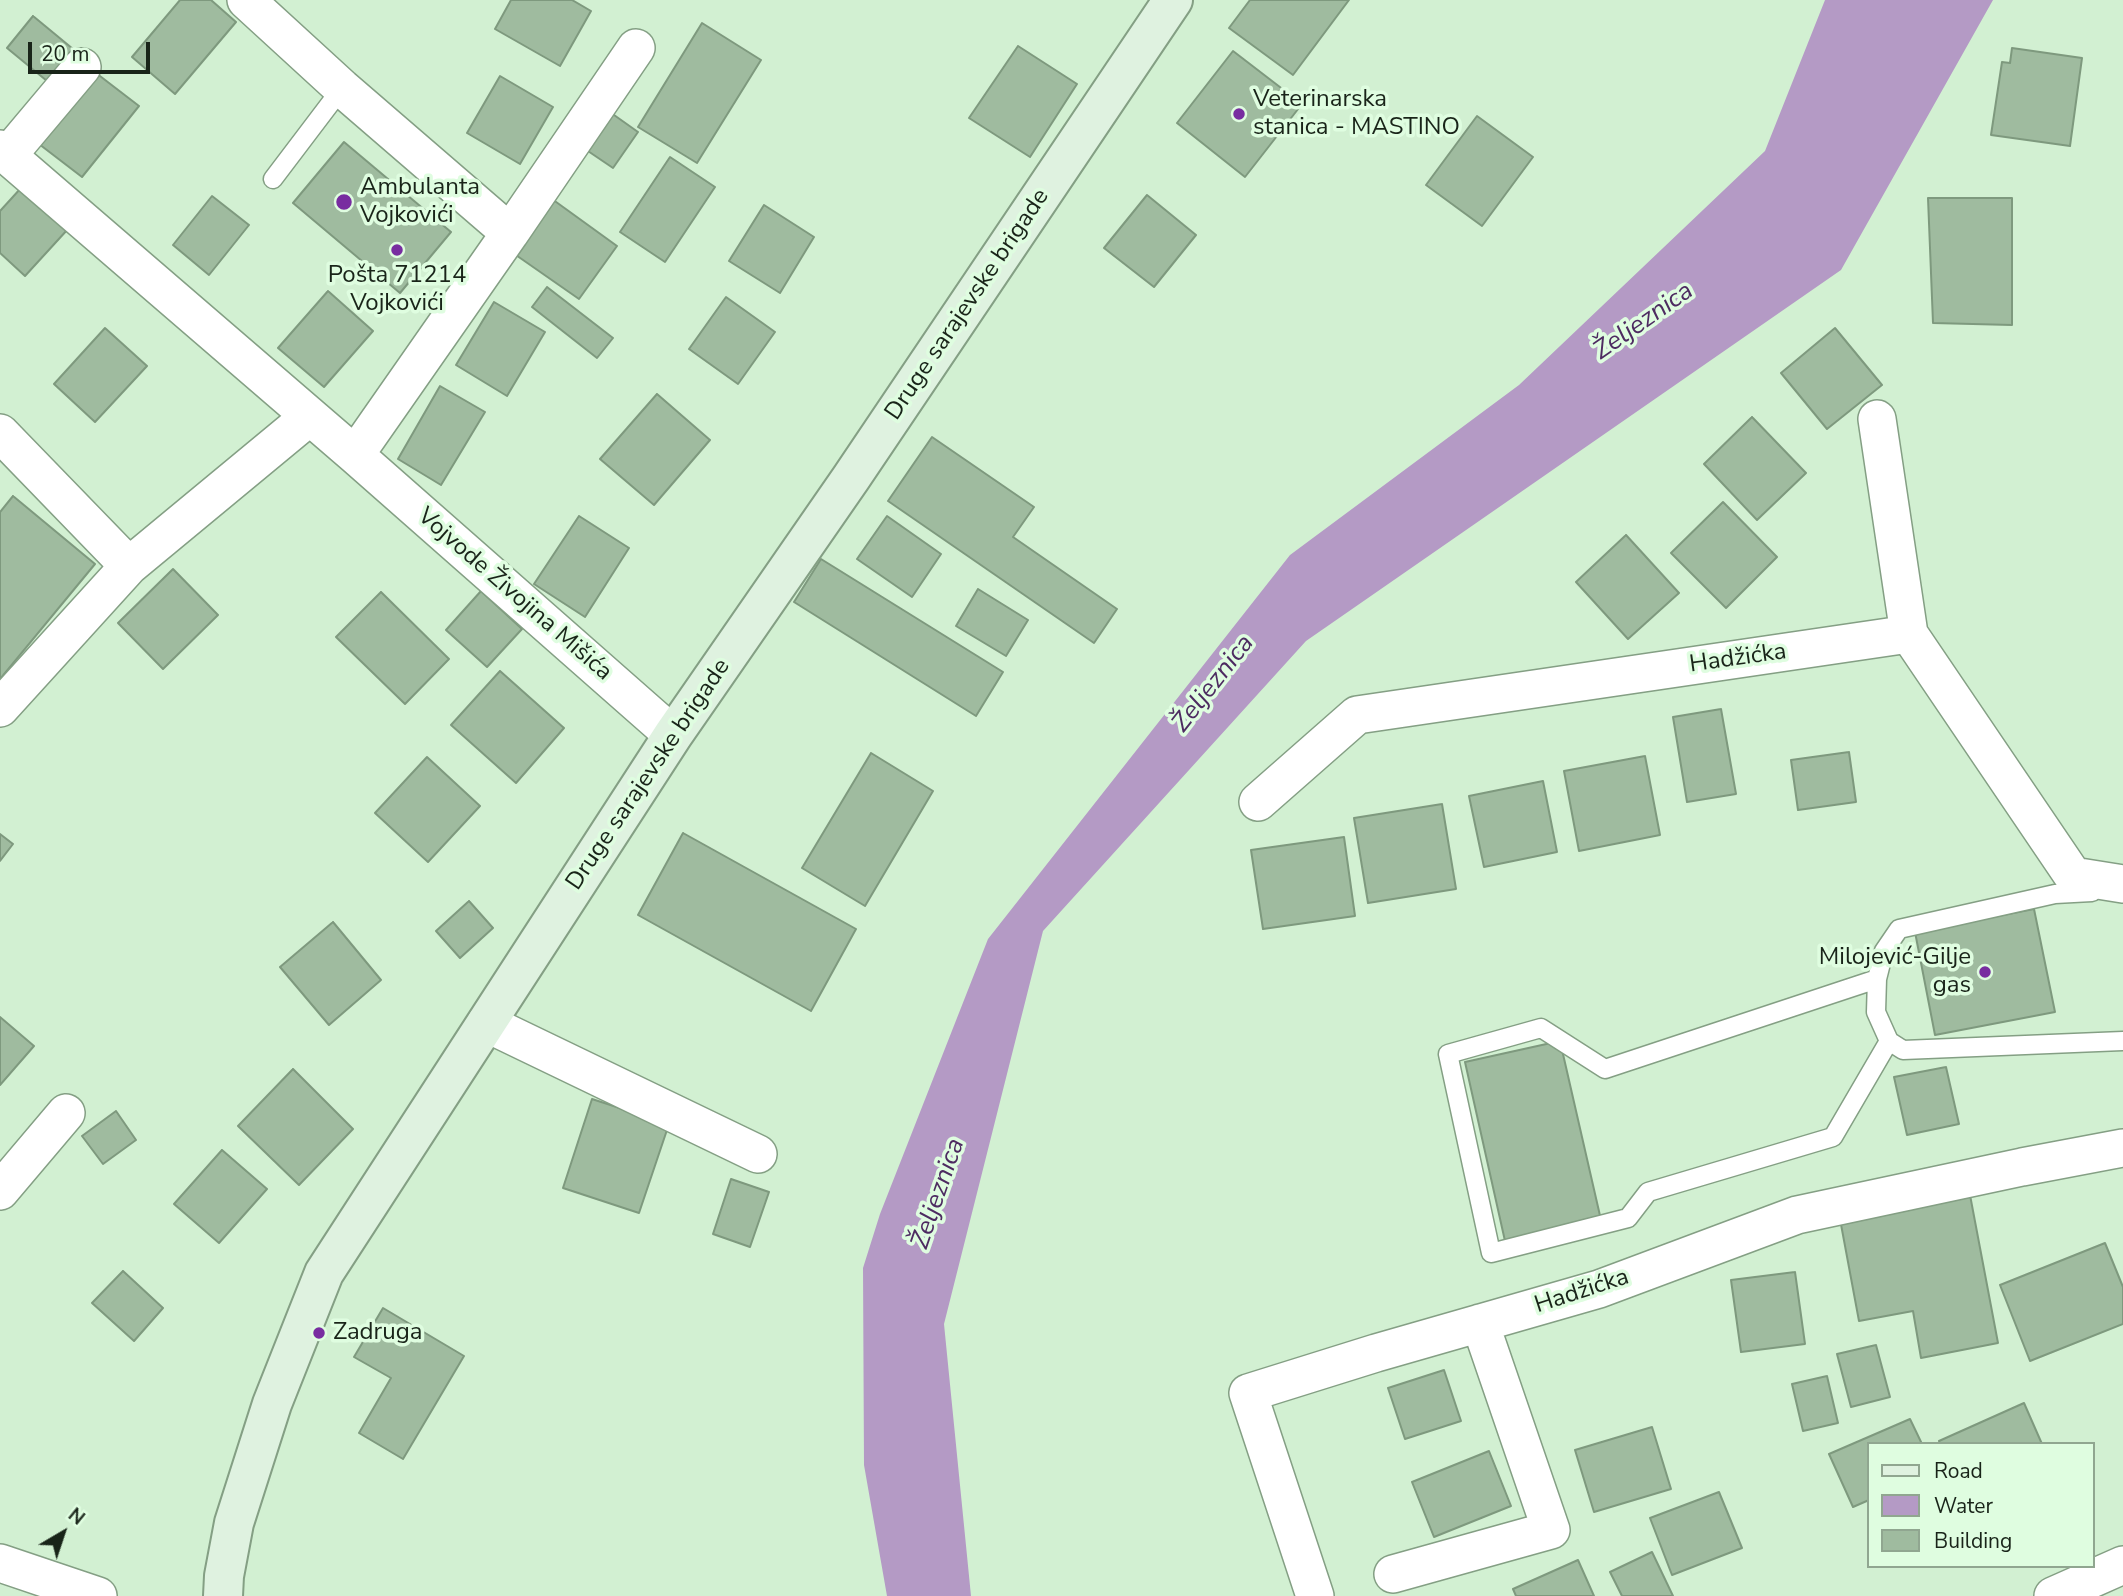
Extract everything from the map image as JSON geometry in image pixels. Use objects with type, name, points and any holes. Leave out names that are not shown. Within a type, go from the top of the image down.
[{"type":"main road","name":"Druge sarajevske brigade","points":[[223,1596],[234,1523],[272,1404],[324,1273],[673,735],[851,478],[1173,0]]},
{"type":"street","points":[[246,0],[342,88],[510,233]]},
{"type":"street","points":[[355,455],[636,48]]},
{"type":"street","points":[[4,152],[82,67]]},
{"type":"street","name":"Vojvode Živojina Mišića","points":[[4,152],[355,455],[673,735]]},
{"type":"street","points":[[0,708],[129,566],[309,417]]},
{"type":"street","points":[[1877,419],[1909,634],[2073,876],[2123,884]]},
{"type":"street","points":[[0,433],[129,566]]},
{"type":"street","name":"Hadžićka","points":[[1258,802],[1357,715],[1909,634]]},
{"type":"street","points":[[486,1023],[758,1154]]},
{"type":"street","points":[[0,1191],[66,1113]]},
{"type":"street","name":"Hadžićka","points":[[1314,1596],[1248,1393],[1599,1289],[1797,1215],[2123,1148]]},
{"type":"street","points":[[1393,1574],[1551,1530],[1480,1323]]},
{"type":"street","points":[[0,1563],[98,1596]]},
{"type":"street","points":[[2053,1596],[2123,1565]]},
{"type":"lane","points":[[273,179],[342,88]]},
{"type":"lane","points":[[2123,890],[2055,894],[1899,929],[1884,951],[1877,979],[1876,1012],[1889,1041],[1903,1050],[2123,1041]]},
{"type":"lane","points":[[1877,979],[1605,1069],[1541,1028],[1448,1054],[1491,1253],[1628,1218],[1648,1192],[1833,1137],[1889,1041]]},
{"type":"water","name":"Željeznica","points":[[1825,0],[1993,0],[1841,270],[1306,641],[1043,931],[944,1324],[971,1596],[887,1596],[864,1465],[863,1268],[880,1214],[988,939],[1290,555],[1519,385],[1765,151]]},
{"type":"building","points":[[180,0],[211,0],[236,22],[175,94],[132,57]]},
{"type":"building","points":[[511,0],[572,0],[591,11],[560,66],[495,29]]},
{"type":"building","points":[[1250,0],[1349,0],[1293,75],[1229,28]]},
{"type":"building","points":[[33,16],[73,49],[47,81],[7,48]]},
{"type":"building","points":[[702,23],[761,60],[697,163],[638,127]]},
{"type":"building","points":[[1018,46],[1077,84],[1030,157],[969,118]]},
{"type":"building","points":[[2012,48],[2082,58],[2070,146],[1991,135],[2002,62],[2010,63]]},
{"type":"building","name":"Veterinarska stanica - MASTINO","points":[[1233,51],[1302,104],[1245,177],[1177,123]]},
{"type":"building","points":[[96,73],[139,106],[82,177],[39,144]]},
{"type":"building","points":[[500,76],[553,107],[520,164],[467,133]]},
{"type":"building","points":[[607,110],[638,132],[613,168],[582,147]]},
{"type":"building","points":[[1477,116],[1533,157],[1482,226],[1426,185]]},
{"type":"building","points":[[344,142],[451,232],[400,293],[293,203]]},
{"type":"building","points":[[670,157],[715,187],[665,262],[620,232]]},
{"type":"building","points":[[21,188],[68,229],[25,276],[0,253],[0,211]]},
{"type":"building","points":[[1147,195],[1196,235],[1154,287],[1104,248]]},
{"type":"building","points":[[212,196],[249,225],[209,275],[173,245]]},
{"type":"building","points":[[1928,198],[2012,198],[2012,325],[1933,323]]},
{"type":"building","points":[[552,199],[617,246],[579,299],[513,253]]},
{"type":"building","points":[[764,205],[814,237],[780,293],[729,261]]},
{"type":"building","points":[[547,287],[613,338],[597,358],[532,307]]},
{"type":"building","points":[[328,291],[373,331],[324,387],[278,348]]},
{"type":"building","points":[[726,297],[775,332],[738,384],[689,349]]},
{"type":"building","points":[[494,302],[545,332],[507,396],[456,365]]},
{"type":"building","points":[[105,328],[147,366],[95,422],[54,384]]},
{"type":"building","points":[[1835,328],[1882,385],[1827,429],[1781,373]]},
{"type":"building","points":[[440,386],[485,412],[441,485],[398,459]]},
{"type":"building","points":[[657,394],[710,440],[654,505],[600,459]]},
{"type":"building","points":[[1752,417],[1806,473],[1757,520],[1704,464]]},
{"type":"building","points":[[932,437],[1034,507],[1013,537],[1117,609],[1094,643],[888,501]]},
{"type":"building","points":[[13,496],[95,564],[0,679],[0,512]]},
{"type":"building","points":[[1723,502],[1777,557],[1726,608],[1671,553]]},
{"type":"building","points":[[579,516],[629,548],[585,617],[534,584]]},
{"type":"building","points":[[887,516],[941,554],[912,597],[857,559]]},
{"type":"building","points":[[1626,535],[1679,593],[1628,639],[1576,582]]},
{"type":"building","points":[[821,559],[1003,672],[976,716],[794,602]]},
{"type":"building","points":[[173,569],[218,615],[163,669],[118,623]]},
{"type":"building","points":[[978,589],[1028,620],[1006,656],[956,626]]},
{"type":"building","points":[[481,591],[522,629],[487,667],[446,630]]},
{"type":"building","points":[[381,592],[449,659],[405,704],[336,637]]},
{"type":"building","points":[[500,671],[564,728],[516,783],[451,725]]},
{"type":"building","points":[[1721,709],[1736,794],[1687,802],[1673,717]]},
{"type":"building","points":[[1849,752],[1856,802],[1798,810],[1791,760]]},
{"type":"building","points":[[871,753],[933,791],[865,906],[802,868]]},
{"type":"building","points":[[1645,756],[1660,835],[1579,851],[1564,771]]},
{"type":"building","points":[[427,757],[480,806],[428,862],[375,813]]},
{"type":"building","points":[[1543,781],[1557,852],[1484,867],[1469,796]]},
{"type":"building","points":[[1442,804],[1456,889],[1368,903],[1354,818]]},
{"type":"building","points":[[683,833],[856,929],[811,1011],[638,915]]},
{"type":"building","points":[[0,834],[13,844],[0,861]]},
{"type":"building","points":[[1344,837],[1355,916],[1263,929],[1251,850]]},
{"type":"building","points":[[469,901],[493,928],[460,958],[436,931]]},
{"type":"building","name":"Milojević-Gilje gas","points":[[2034,909],[2055,1012],[1935,1035],[1915,932]]},
{"type":"building","points":[[333,922],[381,980],[329,1025],[280,967]]},
{"type":"building","points":[[0,1017],[34,1046],[0,1085]]},
{"type":"building","points":[[1560,1041],[1601,1220],[1505,1241],[1465,1062]]},
{"type":"building","points":[[1946,1067],[1959,1124],[1907,1135],[1894,1077]]},
{"type":"building","points":[[293,1069],[353,1129],[299,1185],[238,1126]]},
{"type":"building","points":[[592,1099],[669,1124],[639,1213],[563,1188]]},
{"type":"building","points":[[116,1111],[136,1140],[103,1164],[82,1136]]},
{"type":"building","points":[[222,1150],[267,1189],[219,1243],[174,1204]]},
{"type":"building","points":[[731,1179],[769,1192],[750,1247],[713,1234]]},
{"type":"building","points":[[1970,1195],[1998,1343],[1921,1358],[1913,1311],[1859,1321],[1840,1219]]},
{"type":"building","points":[[2105,1243],[2123,1287],[2123,1324],[2030,1361],[2000,1285]]},
{"type":"building","points":[[123,1271],[163,1308],[134,1341],[92,1303]]},
{"type":"building","points":[[1795,1272],[1805,1344],[1741,1352],[1731,1280]]},
{"type":"building","points":[[383,1308],[464,1356],[403,1459],[359,1433],[391,1378],[354,1357]]},
{"type":"building","points":[[1876,1345],[1890,1397],[1851,1407],[1837,1354]]},
{"type":"building","points":[[1444,1370],[1461,1421],[1405,1439],[1388,1388]]},
{"type":"building","points":[[1827,1376],[1838,1423],[1803,1431],[1792,1384]]},
{"type":"building","points":[[2024,1403],[2041,1442],[1939,1442]]},
{"type":"building","points":[[1910,1419],[1921,1442],[1868,1442],[1868,1500],[1853,1507],[1829,1454]]},
{"type":"building","points":[[1652,1427],[1671,1489],[1594,1512],[1575,1450]]},
{"type":"building","points":[[1489,1451],[1511,1506],[1434,1537],[1412,1482]]},
{"type":"building","points":[[1719,1492],[1742,1548],[1672,1575],[1650,1518]]},
{"type":"building","points":[[1652,1552],[1673,1596],[1622,1596],[1610,1572]]},
{"type":"building","points":[[1578,1560],[1594,1596],[1516,1596],[1513,1589]]},
{"type":"place","name":"Veterinarska stanica - MASTINO","points":[[1239,114]]},
{"type":"place","name":"Ambulanta Vojkovići","points":[[344,202]]},
{"type":"place","name":"Pošta 71214 Vojkovići","points":[[397,250]]},
{"type":"place","name":"Milojević-Gilje gas","points":[[1985,972]]},
{"type":"place","name":"Zadruga","points":[[319,1333]]}]
